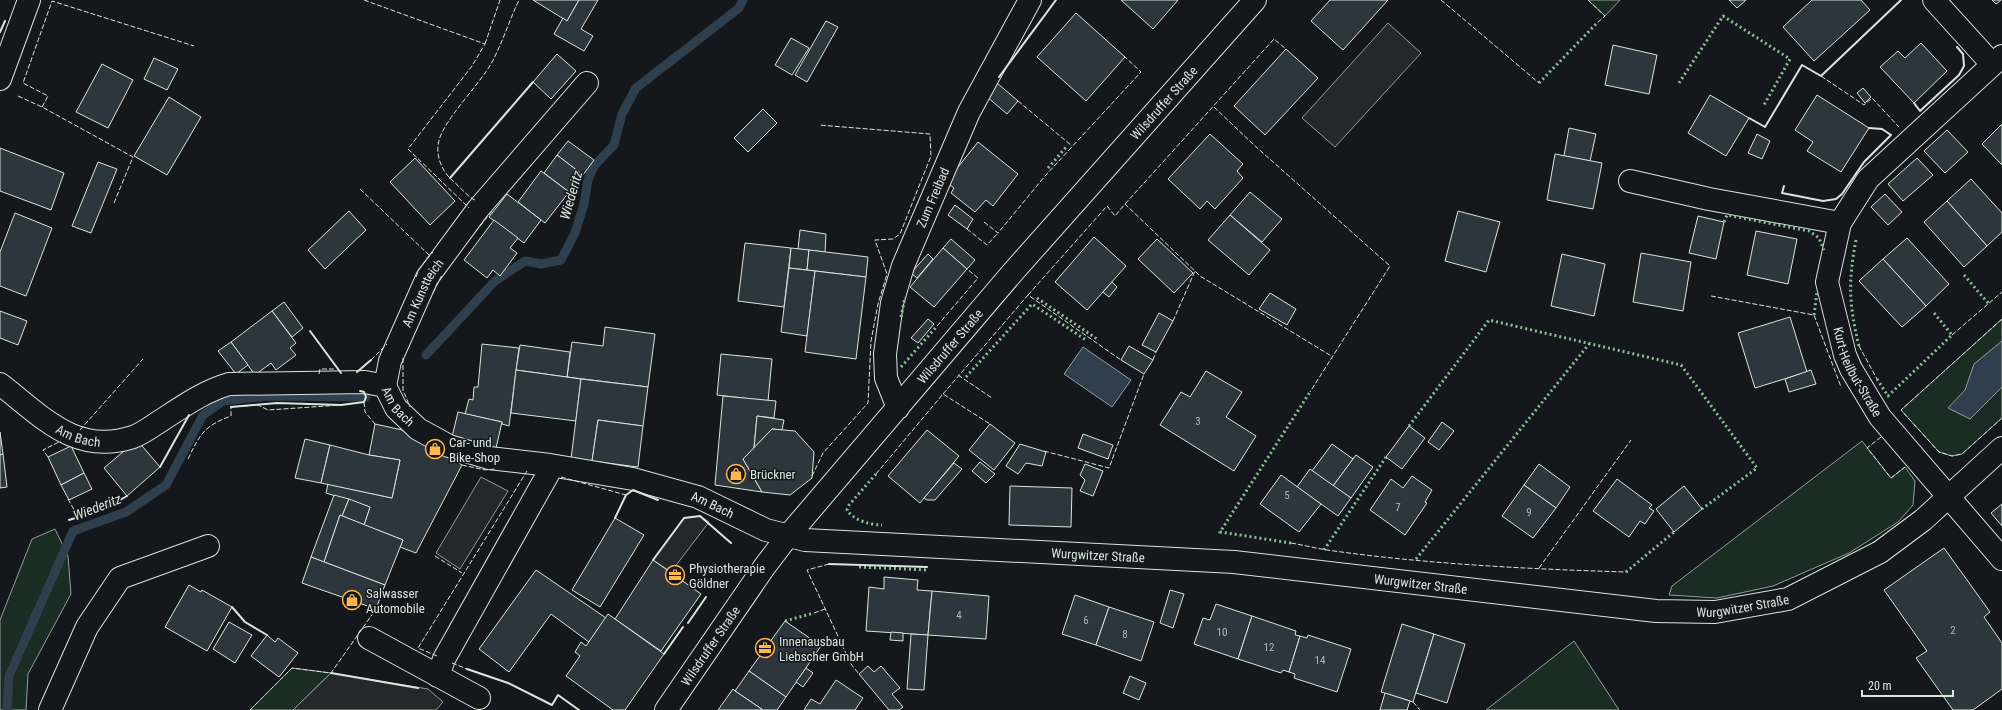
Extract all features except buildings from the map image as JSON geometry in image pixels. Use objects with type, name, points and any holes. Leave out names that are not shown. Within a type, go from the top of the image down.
[{"type":"street","points":[[0,79],[29,0]]},
{"type":"street","name":"Zum Freibad","points":[[898,408],[886,378],[885,354],[892,303],[903,266],[969,112],[1030,0]]},
{"type":"street","name":"Wilsdruffer Straße","points":[[666,710],[765,566],[788,536],[1013,272],[1255,0]]},
{"type":"street","name":"Kurt-Heilbut-Straße","points":[[1934,0],[1997,60],[1868,179],[1840,223],[1827,282],[1845,355],[1851,370],[1880,417],[1947,497],[2002,559]]},
{"type":"street","name":"Am Kunstteich","points":[[385,386],[390,361],[428,278],[478,209],[587,83]]},
{"type":"street","points":[[1630,181],[1709,199],[1840,223]]},
{"type":"street","name":"Am Bach","points":[[0,384],[63,433],[87,441],[110,441],[134,436],[213,388],[229,384],[365,382],[385,386],[396,408],[418,429],[448,446],[490,458],[550,464],[633,479],[698,497],[766,530],[788,536]]},
{"type":"street","name":"Wurgwitzer Straße","points":[[788,536],[836,542],[1103,554],[1234,562],[1656,611],[1715,612],[1788,599],[1828,580],[1880,552],[1923,520],[2002,448]]},
{"type":"street","points":[[438,676],[444,659],[548,474]]},
{"type":"street","points":[[50,710],[87,627],[120,578],[208,546]]},
{"type":"street","points":[[369,638],[479,698]]},
{"type":"green space","points":[[1588,0],[1620,0],[1605,16]]},
{"type":"green space","points":[[2002,319],[2002,418],[1962,454],[1952,456],[1939,452],[1901,410]]},
{"type":"green space","points":[[1862,441],[1891,478],[1905,467],[1915,481],[1913,505],[1898,522],[1849,553],[1773,586],[1717,598],[1669,595],[1672,586]]},
{"type":"green space","points":[[55,529],[68,556],[71,594],[28,674],[26,710],[0,710],[0,620],[32,539]]},
{"type":"green space","points":[[1574,641],[1619,710],[1486,710]]},
{"type":"green space","points":[[292,668],[331,673],[293,710],[250,710]]},
{"type":"shaded area","points":[[1388,23],[1421,53],[1335,147],[1302,118]]},
{"type":"shaded area","points":[[481,477],[508,491],[460,569],[436,553]]},
{"type":"shaded area","points":[[700,516],[709,522],[671,572],[653,560],[684,518]]},
{"type":"shaded area","points":[[331,673],[428,689],[443,702],[436,710],[293,710]]},
{"type":"water","points":[[2002,341],[2002,387],[1970,419],[1948,408],[1965,390],[1974,364]]},
{"type":"water","points":[[1083,347],[1131,380],[1112,407],[1064,374]]},
{"type":"waterway","name":"Wiederitz","points":[[426,355],[495,281],[525,261],[541,264],[561,260],[575,233],[584,204],[588,180],[594,166],[614,145],[622,114],[636,88],[739,8],[743,0]]},
{"type":"waterway","name":"Wiederitz","points":[[7,710],[9,676],[73,531],[126,512],[166,485],[203,415],[223,401],[267,396],[366,397]]},
{"type":"hedge","points":[[1679,83],[1723,16],[1790,59],[1764,105]]},
{"type":"hedge","points":[[1539,83],[1597,23]]},
{"type":"hedge","points":[[1048,168],[1067,146]]},
{"type":"hedge","points":[[1724,222],[1727,215],[1809,231],[1819,238],[1824,250]]},
{"type":"hedge","points":[[1856,240],[1853,255],[1851,293],[1853,318],[1859,346]]},
{"type":"hedge","points":[[1964,275],[1989,304]]},
{"type":"hedge","points":[[1814,315],[1817,292]]},
{"type":"hedge","points":[[901,317],[905,297]]},
{"type":"hedge","points":[[1037,298],[1097,339]]},
{"type":"hedge","points":[[966,377],[1032,304],[1086,340]]},
{"type":"hedge","points":[[1877,379],[1888,396],[1952,335],[1934,313]]},
{"type":"hedge","points":[[1409,426],[1489,320],[1681,365],[1757,468],[1702,509]]},
{"type":"hedge","points":[[901,367],[937,326]]},
{"type":"hedge","points":[[1416,559],[1589,344]]},
{"type":"hedge","points":[[1291,543],[1220,532],[1310,392]]},
{"type":"hedge","points":[[1324,550],[1386,457]]},
{"type":"hedge","points":[[876,474],[849,505],[847,510],[853,517],[862,521],[882,525]]},
{"type":"hedge","points":[[1626,572],[1674,532]]},
{"type":"hedge","points":[[859,567],[928,570]]},
{"type":"hedge","points":[[785,621],[814,613]]},
{"type":"fence","points":[[364,0],[485,44],[472,66],[408,149],[469,208]]},
{"type":"fence","points":[[485,44],[500,0]]},
{"type":"fence","points":[[475,200],[445,172],[440,162],[438,151],[439,140],[448,122],[491,64],[499,49],[519,0]]},
{"type":"fence","points":[[1441,0],[1539,83]]},
{"type":"fence","points":[[1588,0],[1605,16],[1597,23]]},
{"type":"fence","points":[[42,107],[48,96],[23,83],[52,1],[194,46]]},
{"type":"fence","points":[[1125,204],[1274,39],[1286,49]]},
{"type":"fence","points":[[984,222],[998,233],[1045,176],[1141,72],[1125,57]]},
{"type":"fence","points":[[1821,76],[1864,105],[1872,98],[1899,127]]},
{"type":"fence","points":[[18,96],[42,107],[133,157],[114,203]]},
{"type":"fence","points":[[1018,101],[1072,146]]},
{"type":"fence","points":[[1214,107],[1254,145],[1390,266],[1310,392]]},
{"type":"fence","points":[[812,476],[823,453],[868,403],[871,341],[878,304],[887,274],[875,240],[893,239],[900,234],[931,156],[930,134],[819,125]]},
{"type":"fence","points":[[360,189],[430,256]]},
{"type":"fence","points":[[1028,295],[1107,206],[1115,216],[1125,204],[1200,276],[1333,357]]},
{"type":"fence","points":[[480,226],[492,211]]},
{"type":"fence","points":[[967,229],[987,245],[998,233]]},
{"type":"fence","points":[[416,277],[419,269],[433,252]]},
{"type":"fence","points":[[937,326],[978,278],[967,269]]},
{"type":"fence","points":[[1173,321],[1195,271]]},
{"type":"fence","points":[[433,293],[442,275]]},
{"type":"fence","points":[[1952,335],[2002,292]]},
{"type":"fence","points":[[943,394],[1028,295],[1121,360]]},
{"type":"fence","points":[[1711,296],[1814,315],[1841,387]]},
{"type":"fence","points":[[2002,319],[1901,410],[1939,452],[1952,456],[1962,454],[2002,418]]},
{"type":"fence","points":[[371,360],[387,344]]},
{"type":"fence","points":[[1859,346],[1877,379]]},
{"type":"fence","points":[[1153,360],[1156,352]]},
{"type":"fence","points":[[403,358],[403,390],[410,407]]},
{"type":"fence","points":[[80,430],[143,359]]},
{"type":"fence","points":[[319,374],[320,369],[335,369]]},
{"type":"fence","points":[[1044,451],[1109,468],[1144,374]]},
{"type":"fence","points":[[958,375],[992,398]]},
{"type":"fence","points":[[876,474],[943,394],[990,424]]},
{"type":"fence","points":[[364,402],[365,412],[375,424]]},
{"type":"fence","points":[[188,459],[196,443],[204,432],[215,423],[231,416],[231,407],[258,405],[268,410],[341,405]]},
{"type":"fence","points":[[1881,437],[1867,448],[1891,478],[1905,467]]},
{"type":"fence","points":[[1539,568],[1631,440]]},
{"type":"fence","points":[[48,457],[43,450],[61,441]]},
{"type":"fence","points":[[462,465],[485,470],[496,469]]},
{"type":"fence","points":[[437,656],[418,648],[527,471]]},
{"type":"fence","points":[[561,477],[626,495]]},
{"type":"fence","points":[[68,499],[77,515]]},
{"type":"fence","points":[[1291,543],[1327,550],[1401,559],[1514,567],[1626,572]]},
{"type":"fence","points":[[435,556],[462,573]]},
{"type":"fence","points":[[829,564],[807,570],[851,664],[859,674]]},
{"type":"fence","points":[[250,710],[292,668],[331,673],[376,609]]},
{"type":"fence","points":[[814,613],[825,609]]},
{"type":"fence","points":[[452,663],[467,669]]},
{"type":"fence","points":[[1413,702],[1420,710]]},
{"type":"wall","points":[[999,77],[1056,0]]},
{"type":"wall","points":[[1749,118],[1765,127],[1802,65],[1821,76],[1901,0]]},
{"type":"wall","points":[[0,32],[5,21]]},
{"type":"wall","points":[[1914,103],[1920,111],[1959,75],[1964,66],[1963,54],[1957,47]]},
{"type":"wall","points":[[450,178],[533,82]]},
{"type":"wall","points":[[1784,186],[1782,193],[1823,201],[1836,199],[1842,194],[1864,162],[1891,135],[1882,129],[1869,128]]},
{"type":"wall","points":[[310,331],[341,373]]},
{"type":"wall","points":[[357,372],[371,360]]},
{"type":"wall","points":[[231,407],[277,403],[341,405],[364,402],[366,397],[364,392],[360,391]]},
{"type":"wall","points":[[160,467],[189,415]]},
{"type":"wall","points":[[615,518],[626,495],[633,490],[658,500]]},
{"type":"wall","points":[[69,520],[104,509],[127,496]]},
{"type":"wall","points":[[653,560],[684,518],[700,516],[731,543]]},
{"type":"wall","points":[[829,564],[927,567]]},
{"type":"wall","points":[[688,623],[706,597]]},
{"type":"wall","points":[[232,607],[245,622],[267,635]]},
{"type":"wall","points":[[664,654],[683,627]]},
{"type":"wall","points":[[467,669],[508,683],[552,705],[558,695],[579,710]]},
{"type":"wall","points":[[331,673],[418,688]]},
{"type":"place","name":"Car- und Bike-Shop","points":[[435,449]]},
{"type":"place","name":"Brückner","points":[[736,474]]},
{"type":"place","name":"Physiotherapie Göldner","points":[[675,575]]},
{"type":"place","name":"Salwasser Automobile","points":[[352,600]]},
{"type":"place","name":"Innenausbau Liebscher GmbH","points":[[765,648]]}]
